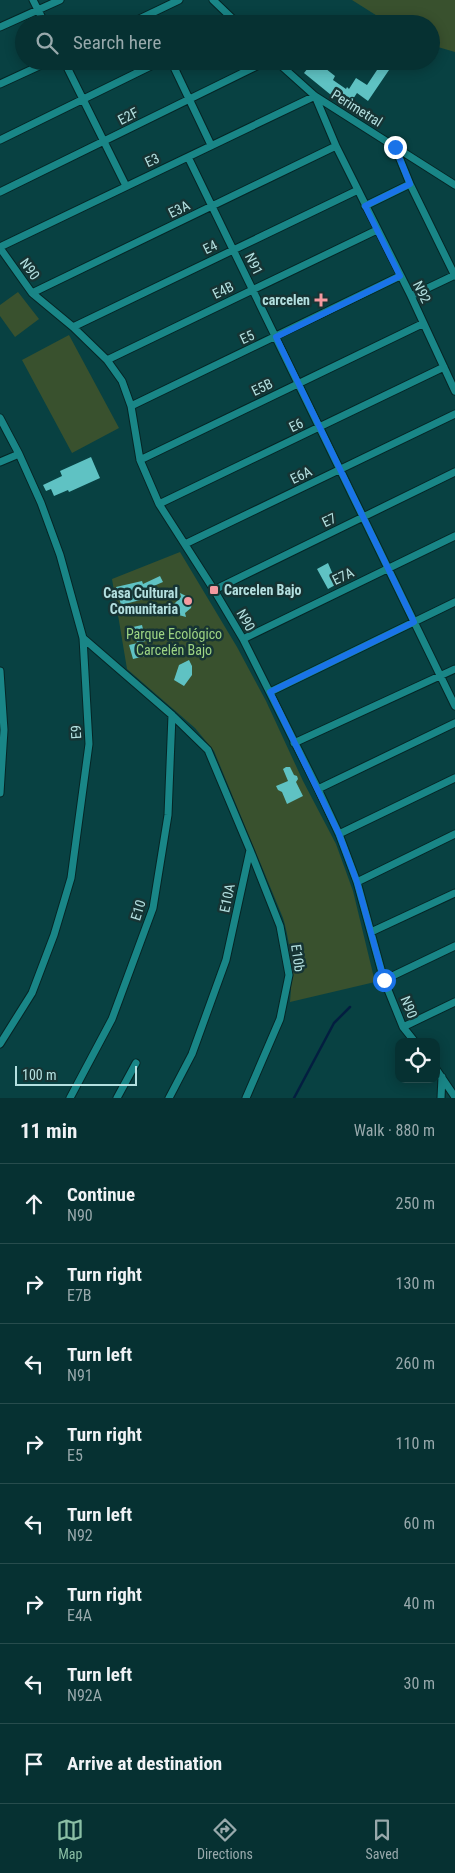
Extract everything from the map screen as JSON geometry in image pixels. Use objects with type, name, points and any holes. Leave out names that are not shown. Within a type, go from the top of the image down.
[{"type":"street","points":[[33,0],[40,15]]},
{"type":"street","points":[[27,15],[60,0]]},
{"type":"street","points":[[148,15],[179,0]]},
{"type":"street","points":[[213,0],[227,15]]},
{"type":"street","points":[[0,27],[15,20]]},
{"type":"street","points":[[0,84],[30,70]]},
{"type":"street","points":[[69,70],[126,186]]},
{"type":"street","points":[[0,140],[143,70]]},
{"type":"street","points":[[175,70],[210,145]]},
{"type":"street","name":"E2F","points":[[0,192],[249,70]]},
{"type":"street","name":"Perimetral","points":[[286,70],[315,96],[455,185]]},
{"type":"street","name":"E3","points":[[0,248],[210,145],[315,96]]},
{"type":"street","name":"N92","points":[[315,96],[336,146],[411,296],[422,324],[455,391]]},
{"type":"street","name":"E3A","points":[[32,293],[336,146]]},
{"type":"street","points":[[395,147],[410,184],[455,275],[411,296]]},
{"type":"street","name":"N91","points":[[188,157],[455,706]]},
{"type":"street","points":[[365,206],[410,184]]},
{"type":"street","name":"E4","points":[[74,327],[358,190]]},
{"type":"street","name":"E4B","points":[[107,360],[377,230]]},
{"type":"street","name":"N90","points":[[0,248],[32,293],[74,327],[107,360],[122,382],[131,406],[140,460],[159,504],[243,638],[339,834],[357,882],[384,980],[403,1027],[412,1038]]},
{"type":"street","name":"E5","points":[[131,406],[400,276]]},
{"type":"street","name":"E5B","points":[[140,460],[422,324]]},
{"type":"street","name":"E6","points":[[159,504],[444,367]]},
{"type":"street","name":"E6A","points":[[185,544],[455,414]]},
{"type":"street","name":"E9","points":[[0,418],[41,503],[60,555],[83,638],[89,744],[71,878],[54,935],[32,993],[0,1044]]},
{"type":"street","points":[[0,462],[19,454]]},
{"type":"street","name":"E7","points":[[214,590],[455,472]]},
{"type":"street","name":"E7A","points":[[243,638],[455,536]]},
{"type":"street","points":[[270,692],[455,602]]},
{"type":"street","points":[[83,638],[172,715],[208,750],[250,850]]},
{"type":"street","points":[[294,743],[455,669]]},
{"type":"street","points":[[0,671],[4,730],[0,793]]},
{"type":"street","name":"E10","points":[[70,1098],[112,1019],[153,908],[168,815],[172,715]]},
{"type":"street","points":[[318,789],[455,723]]},
{"type":"street","points":[[339,834],[455,778]]},
{"type":"street","points":[[357,882],[455,834]]},
{"type":"street","name":"E10A","points":[[169,1098],[192,1054],[226,960],[250,850]]},
{"type":"street","name":"E10b","points":[[246,1098],[280,1019],[289,975],[280,926],[250,850]]},
{"type":"street","points":[[371,932],[455,893]]},
{"type":"street","points":[[384,980],[455,946]]},
{"type":"street","points":[[403,1027],[455,1002]]},
{"type":"street","points":[[117,1098],[136,1063]]},
{"type":"street","points":[[440,1073],[455,1097]]},
{"type":"street","points":[[441,1098],[442,1076]]},
{"type":"green space","points":[[352,0],[455,0],[455,52],[440,48],[440,15],[376,15]]},
{"type":"green space","points":[[18,292],[39,319],[15,337],[0,316],[0,305]]},
{"type":"green space","points":[[69,335],[119,428],[72,453],[22,360]]},
{"type":"green space","name":"Parque Ecológico Carcelén Bajo","points":[[180,552],[237,647],[266,701],[303,781],[336,844],[353,891],[375,982],[290,1002],[291,959],[283,918],[214,751],[195,728],[127,669],[112,579]]},
{"type":"building","points":[[306,70],[327,70],[335,76],[333,80],[349,89],[356,78],[367,85],[377,70],[389,70],[368,101],[357,93],[347,108],[304,73]]},
{"type":"building","points":[[91,457],[100,478],[69,492],[68,490],[54,496],[51,489],[46,491],[43,485],[62,476],[60,471]]},
{"type":"building","points":[[328,563],[337,584],[328,589],[317,569]]},
{"type":"building","points":[[160,576],[163,582],[149,588],[152,597],[121,605],[116,587],[142,581],[143,584]]},
{"type":"building","points":[[180,593],[188,597],[192,602],[191,608],[185,613],[186,617],[175,614],[173,610],[174,604],[181,597]]},
{"type":"building","points":[[142,625],[146,641],[137,643],[133,627]]},
{"type":"building","points":[[142,642],[145,656],[133,659],[129,645]]},
{"type":"building","points":[[189,660],[192,666],[192,675],[184,686],[174,680],[179,665]]},
{"type":"building","points":[[290,767],[294,775],[297,776],[296,782],[303,796],[287,804],[282,792],[276,786],[288,781],[283,769]]},
{"type":"waterway","points":[[294,1098],[334,1023],[350,1007]]},
{"type":"place","name":"carcelen","points":[[321,300]]},
{"type":"place","name":"Carcelen Bajo","points":[[214,590]]},
{"type":"place","name":"Casa Cultural Comunitaria","points":[[188,601]]},
{"type":"route","points":[[384,980],[357,882],[339,834],[270,692],[414,622],[276,337],[400,276],[365,206],[410,184],[395,147]]}]
